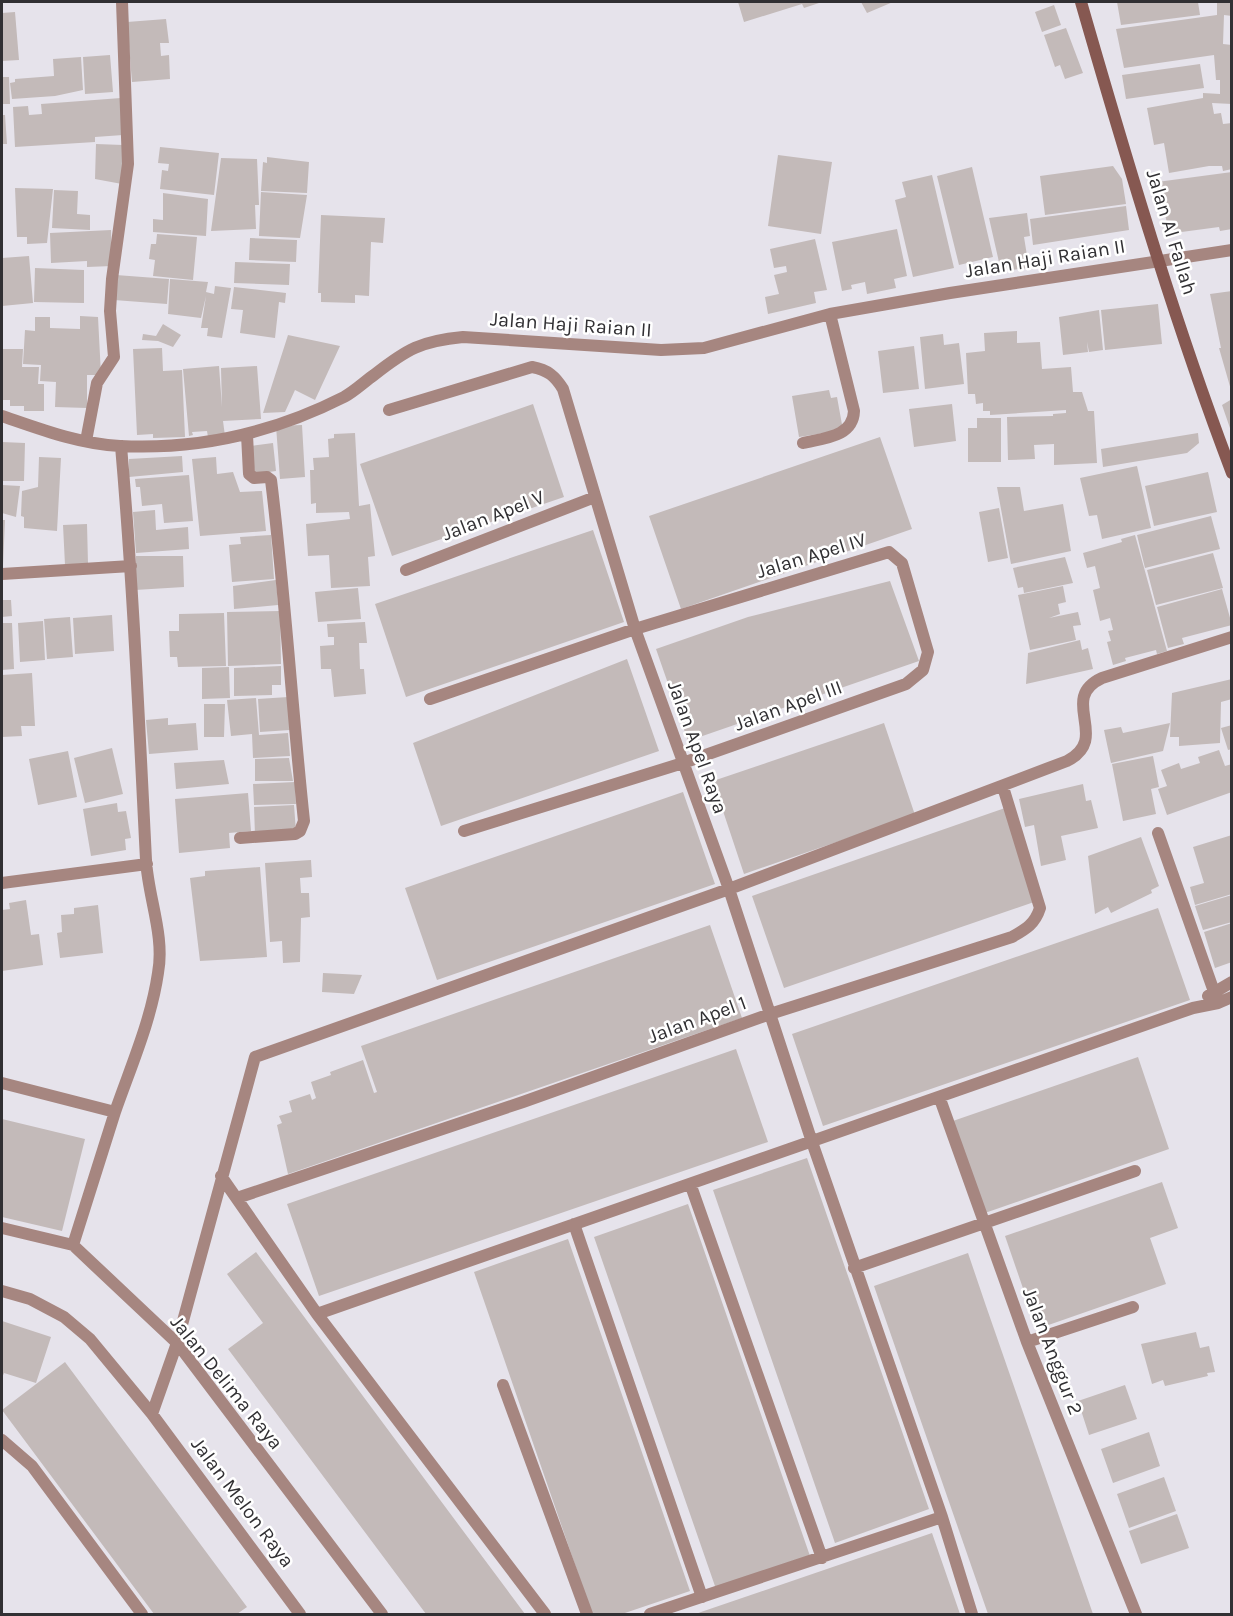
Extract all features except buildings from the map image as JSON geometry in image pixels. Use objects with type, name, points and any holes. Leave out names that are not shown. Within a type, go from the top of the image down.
[{"type":"street","points":[[86,441],[97,383],[114,357],[110,311],[112,279],[128,164],[122,2]]},
{"type":"street","name":"Jalan Al Fallah","points":[[1081,2],[1211,419],[1232,472]]},
{"type":"street","name":"Jalan Haji Raian II","points":[[2,416],[86,441],[121,446],[208,442],[247,435],[301,417],[347,395],[401,353],[430,340],[463,337],[661,350],[704,348],[830,314],[1232,250]]},
{"type":"street","points":[[803,443],[841,433],[850,428],[854,420],[854,411],[830,314]]},
{"type":"street","name":"Jalan Apel Raya","points":[[389,410],[518,369],[532,367],[544,369],[555,377],[563,389],[635,629],[729,889],[854,1268],[942,1517],[972,1614]]},
{"type":"street","points":[[240,838],[295,834],[300,831],[304,821],[290,691],[282,564],[271,480],[254,478],[249,474],[247,435]]},
{"type":"street","points":[[73,1245],[115,1112],[144,1033],[159,971],[157,926],[147,864],[131,566],[121,446]]},
{"type":"street","name":"Jalan Apel V","points":[[406,570],[595,497]]},
{"type":"street","name":"Jalan Apel IV","points":[[635,629],[889,552],[902,563],[928,652],[924,670],[906,684]]},
{"type":"street","points":[[2,574],[131,566]]},
{"type":"street","points":[[430,699],[635,629]]},
{"type":"street","points":[[152,1414],[177,1343],[255,1057],[729,889],[1067,761],[1084,750],[1087,731],[1082,701],[1083,693],[1094,681],[1232,637]]},
{"type":"street","name":"Jalan Apel III","points":[[464,831],[683,763],[906,684]]},
{"type":"street","name":"Jalan Apel 1","points":[[237,1198],[523,1102],[770,1014],[1012,937],[1036,920],[1040,908],[1038,894],[1003,787]]},
{"type":"street","points":[[1158,833],[1218,1004]]},
{"type":"street","points":[[2,883],[147,864]]},
{"type":"street","points":[[1193,1008],[1213,991],[1232,982]]},
{"type":"street","points":[[317,1314],[574,1224],[692,1186],[1193,1008],[1218,1004],[1232,997]]},
{"type":"street","points":[[2,1083],[115,1112]]},
{"type":"street","name":"Jalan Anggur 2","points":[[940,1099],[1027,1342],[1136,1614]]},
{"type":"street","points":[[854,1268],[1135,1172]]},
{"type":"street","points":[[221,1176],[317,1314],[544,1614]]},
{"type":"street","points":[[692,1186],[822,1558]]},
{"type":"street","points":[[574,1224],[702,1597]]},
{"type":"street","name":"Jalan Delima Raya","points":[[2,1228],[73,1245],[177,1343],[382,1614]]},
{"type":"street","points":[[2,1291],[30,1299],[64,1317],[105,1356],[152,1414]]},
{"type":"street","points":[[1027,1342],[1133,1307]]},
{"type":"street","points":[[503,1385],[587,1614]]},
{"type":"street","name":"Jalan Melon Raya","points":[[152,1414],[300,1614]]},
{"type":"street","points":[[2,1440],[32,1466],[142,1614]]},
{"type":"street","points":[[650,1614],[942,1517]]}]
